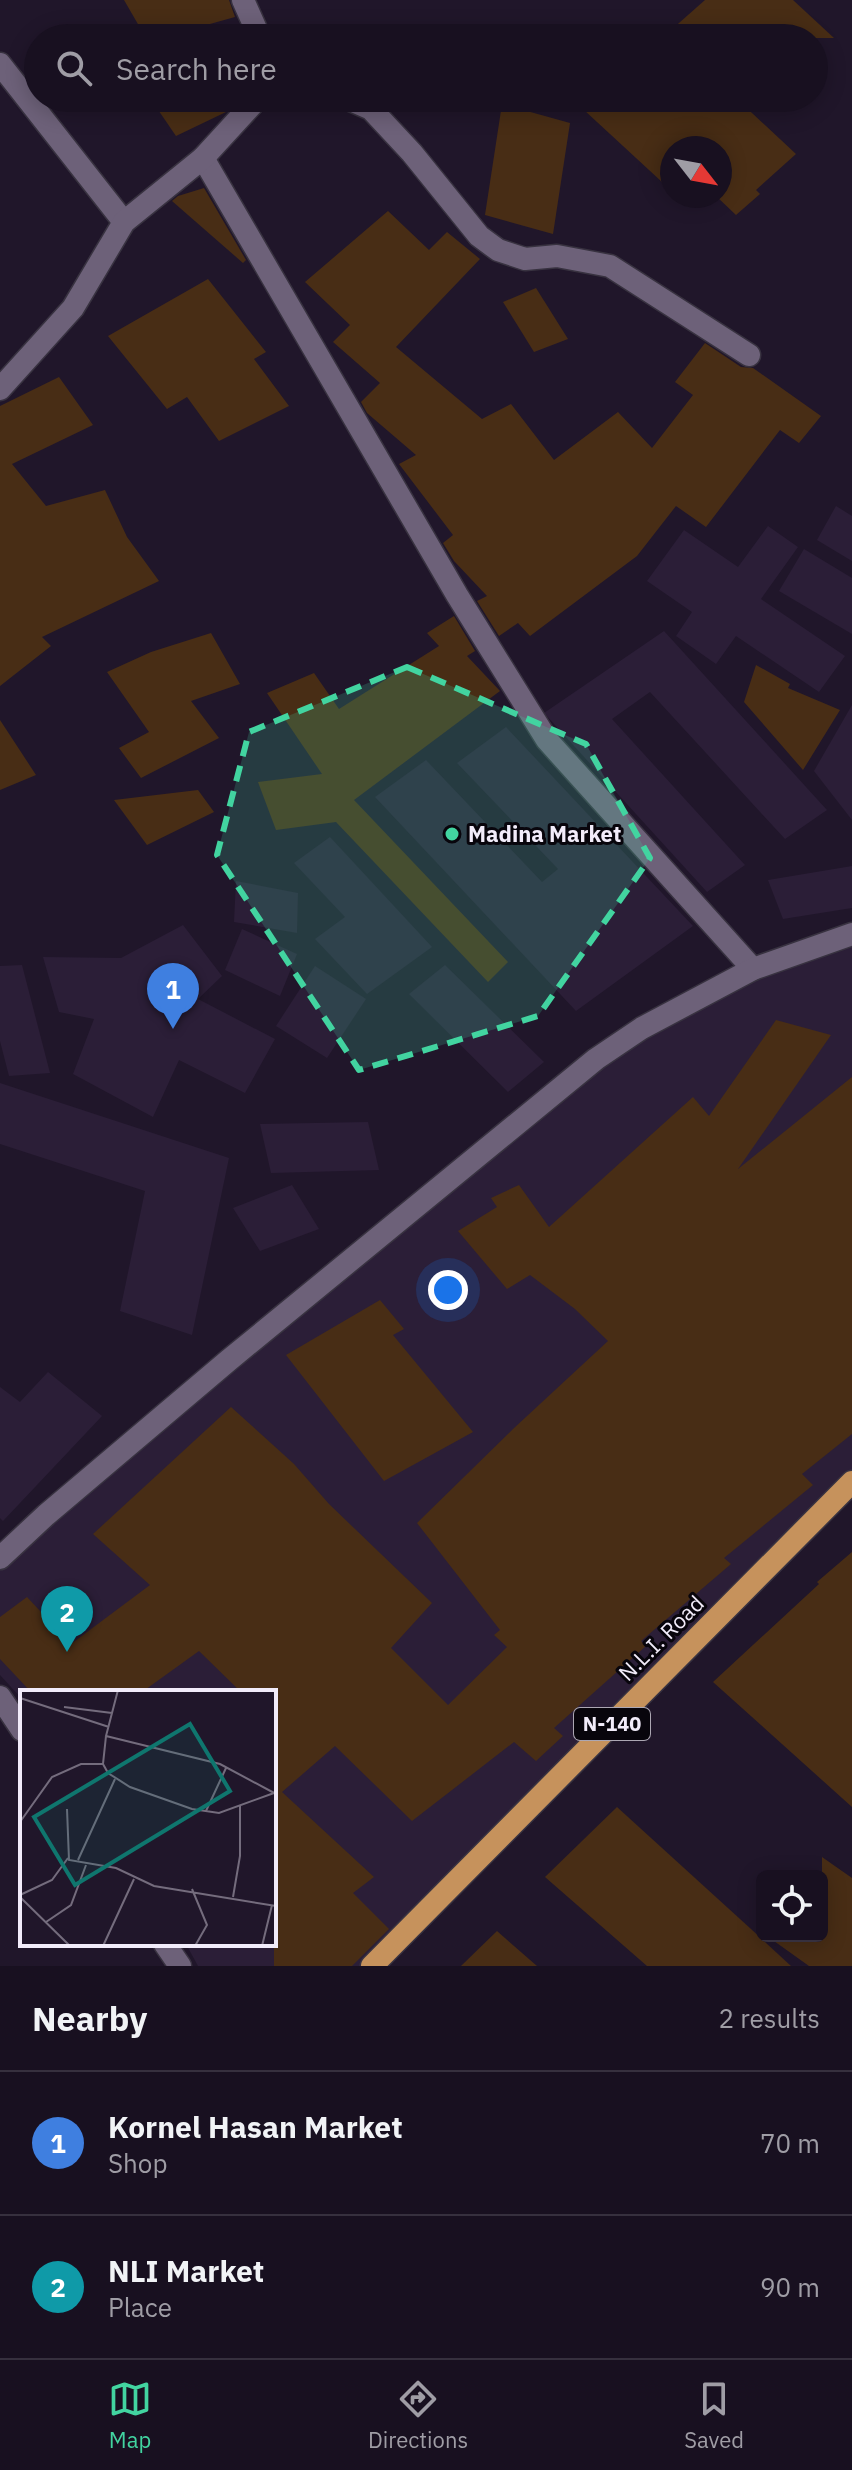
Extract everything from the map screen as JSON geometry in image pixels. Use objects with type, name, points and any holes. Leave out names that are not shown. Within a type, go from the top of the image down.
[{"type":"highway","name":"N.L.I. Road","points":[[372,1966],[852,1482]]},
{"type":"street","points":[[243,0],[254,24]]},
{"type":"street","points":[[0,64],[24,95]]},
{"type":"street","points":[[38,112],[124,222]]},
{"type":"street","points":[[0,389],[73,308],[124,222],[203,158],[245,112]]},
{"type":"street","points":[[374,112],[412,153],[479,236],[498,250],[525,259],[557,256],[610,266],[749,355]]},
{"type":"street","points":[[203,158],[457,595],[547,740],[753,969]]},
{"type":"street","points":[[0,1558],[46,1515],[229,1360],[596,1059],[642,1028],[753,969],[852,934]]},
{"type":"street","points":[[0,1697],[20,1727]]},
{"type":"street","points":[[166,1946],[180,1966]]},
{"type":"highlighted area","points":[[407,667],[586,744],[650,858],[538,1016],[359,1070],[217,855],[249,732]]},
{"type":"shaded area","points":[[836,506],[852,516],[852,561],[817,540]]},
{"type":"shaded area","points":[[768,526],[798,547],[761,599],[845,656],[819,692],[736,636],[716,664],[676,636],[692,612],[647,581],[684,530],[738,567]]},
{"type":"shaded area","points":[[804,549],[852,578],[852,634],[779,591]]},
{"type":"shaded area","name":"Madina Market","points":[[664,631],[827,810],[785,839],[650,692],[612,719],[745,865],[707,892],[544,713]]},
{"type":"shaded area","points":[[852,705],[852,820],[814,771]]},
{"type":"shaded area","name":"Madina Market","points":[[506,727],[693,926],[576,1011],[375,797],[426,760],[542,882],[558,869],[457,763]]},
{"type":"shaded area","points":[[330,837],[432,947],[367,994],[315,939],[345,917],[294,863]]},
{"type":"shaded area","points":[[852,866],[852,908],[783,919],[768,880]]},
{"type":"shaded area","points":[[236,881],[298,893],[297,933],[234,922]]},
{"type":"shaded area","points":[[183,925],[222,976],[198,999],[275,1039],[245,1093],[179,1060],[153,1117],[73,1074],[94,1019],[59,1012],[43,957],[121,958]]},
{"type":"shaded area","points":[[242,929],[297,954],[280,996],[225,970]]},
{"type":"shaded area","points":[[852,934],[852,1482],[372,1966],[198,1966],[187,1946],[276,1946],[276,1690],[20,1690],[20,1697],[0,1675],[0,1558],[642,1028]]},
{"type":"shaded area","points":[[22,965],[50,1073],[9,1076],[0,1041],[0,966]]},
{"type":"shaded area","points":[[445,965],[544,1062],[508,1092],[409,994]]},
{"type":"shaded area","points":[[315,966],[366,999],[327,1058],[276,1026]]},
{"type":"shaded area","points":[[0,1083],[229,1158],[192,1335],[120,1311],[145,1191],[0,1144]]},
{"type":"shaded area","points":[[368,1122],[379,1170],[271,1173],[260,1124]]},
{"type":"shaded area","points":[[292,1185],[319,1229],[260,1251],[233,1208]]},
{"type":"shaded area","points":[[48,1372],[102,1416],[3,1521],[0,1518],[0,1387],[20,1402]]},
{"type":"building","points":[[124,0],[229,0],[235,17],[210,24],[138,24]]},
{"type":"building","points":[[705,0],[793,0],[819,24],[678,24]]},
{"type":"building","points":[[160,112],[226,112],[176,136]]},
{"type":"building","points":[[501,112],[531,112],[570,123],[553,234],[485,215]]},
{"type":"building","points":[[586,112],[751,112],[796,154],[756,190],[760,194],[736,215],[729,208],[732,208],[732,136],[660,136],[660,180]]},
{"type":"building","points":[[204,188],[246,260],[243,263],[172,201]]},
{"type":"building","points":[[388,211],[429,250],[447,232],[480,259],[396,347],[482,419],[511,404],[554,460],[618,412],[652,448],[693,395],[675,382],[705,343],[741,367],[753,368],[821,416],[799,443],[780,430],[706,527],[676,506],[637,556],[530,636],[518,623],[499,636],[477,601],[487,596],[454,561],[443,543],[453,535],[399,464],[416,455],[367,413],[361,402],[380,383],[333,342],[350,325],[305,282]]},
{"type":"building","points":[[208,279],[266,352],[254,359],[289,406],[219,441],[187,397],[167,409],[108,336]]},
{"type":"building","points":[[536,288],[568,339],[534,352],[503,302]]},
{"type":"building","points":[[59,377],[93,425],[12,464],[46,506],[105,490],[127,537],[159,581],[42,637],[51,646],[0,686],[0,406]]},
{"type":"building","points":[[454,616],[475,651],[467,656],[500,691],[354,800],[508,962],[488,982],[336,822],[276,830],[258,782],[322,774],[267,693],[314,673],[339,709],[439,646],[427,633]]},
{"type":"building","points":[[211,633],[240,684],[191,701],[219,738],[141,778],[119,748],[149,732],[107,672],[151,652]]},
{"type":"building","points":[[756,665],[790,684],[788,688],[840,710],[803,770],[744,702]]},
{"type":"building","points":[[0,720],[36,775],[0,790]]},
{"type":"building","points":[[198,790],[214,812],[147,845],[114,800]]},
{"type":"building","points":[[776,1020],[831,1035],[738,1169],[852,1077],[852,1434],[802,1474],[813,1485],[724,1558],[731,1564],[641,1641],[646,1646],[554,1728],[563,1736],[536,1761],[514,1742],[412,1821],[335,1746],[282,1792],[374,1877],[353,1893],[389,1929],[352,1966],[274,1966],[276,1690],[239,1690],[199,1651],[145,1690],[29,1690],[0,1659],[0,1617],[27,1597],[71,1644],[150,1585],[93,1534],[231,1407],[294,1464],[329,1504],[432,1603],[391,1648],[448,1705],[507,1647],[494,1635],[500,1630],[417,1523],[608,1341],[575,1309],[530,1275],[507,1289],[458,1231],[497,1207],[491,1198],[519,1185],[549,1227],[693,1097],[709,1116]]},
{"type":"building","points":[[380,1300],[404,1329],[393,1335],[473,1432],[384,1481],[286,1355]]},
{"type":"building","points":[[852,1552],[852,1807],[713,1682]]},
{"type":"building","points":[[617,1807],[756,1934],[756,1942],[765,1942],[791,1966],[647,1966],[545,1877]]},
{"type":"building","points":[[822,1857],[852,1878],[852,1966],[809,1966],[775,1942],[828,1942],[828,1870],[822,1870]]},
{"type":"building","points":[[497,1931],[537,1966],[461,1966]]},
{"type":"place","name":"Madina Market","points":[[452,834]]},
{"type":"place","name":"Kornel Hasan Market","points":[[173,1029]]},
{"type":"place","name":"NLI Market","points":[[67,1652]]}]
